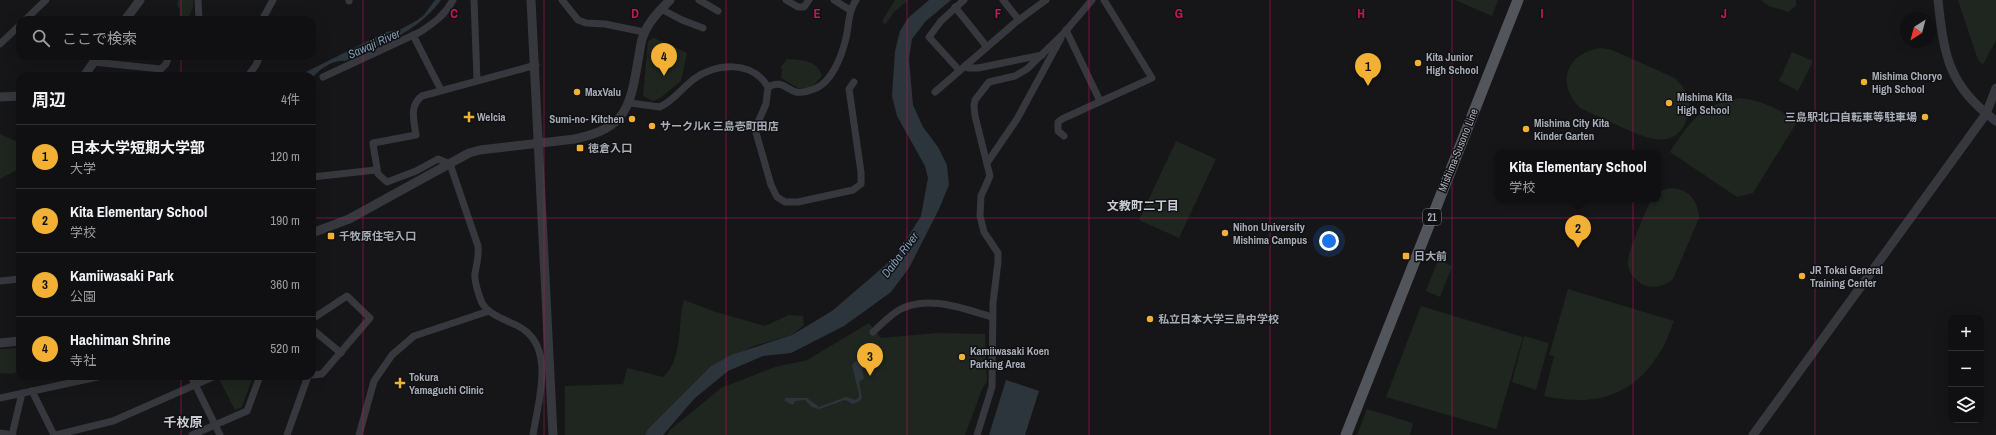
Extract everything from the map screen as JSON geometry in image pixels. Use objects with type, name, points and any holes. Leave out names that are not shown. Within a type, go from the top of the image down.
[{"type":"main road","name":"Mishima-Susono Line","points":[[1346,435],[1518,0]]},
{"type":"street","points":[[29,16],[46,0]]},
{"type":"street","points":[[128,16],[140,0]]},
{"type":"street","points":[[198,0],[199,16]]},
{"type":"street","points":[[264,16],[273,0]]},
{"type":"street","points":[[323,77],[413,35],[434,23],[447,11],[453,0]]},
{"type":"street","points":[[474,0],[477,80]]},
{"type":"street","points":[[531,0],[536,64],[553,435]]},
{"type":"street","points":[[562,0],[578,20],[586,23],[605,24],[644,32]]},
{"type":"street","points":[[316,232],[349,219],[469,153],[480,150],[539,142],[575,139],[600,131],[619,118],[630,103],[644,32],[661,9],[670,0]]},
{"type":"street","points":[[699,0],[718,11]]},
{"type":"street","points":[[786,0],[801,8],[804,7],[809,0]]},
{"type":"street","points":[[834,0],[850,10]]},
{"type":"street","points":[[768,87],[778,84],[800,92],[822,85],[831,73],[844,45],[850,10],[856,0]]},
{"type":"street","points":[[959,70],[929,37],[941,21],[964,0]]},
{"type":"street","points":[[1003,0],[1019,20]]},
{"type":"street","points":[[935,92],[987,46],[1046,0]]},
{"type":"street","points":[[977,435],[992,387],[992,317],[998,252],[984,232],[980,208],[981,196],[990,179],[975,116],[975,100],[989,82],[1015,76],[1027,69],[1065,32],[1092,0]]},
{"type":"street","points":[[1064,136],[1058,131],[1058,124],[1060,120],[1152,78],[1104,0]]},
{"type":"street","points":[[1938,0],[1943,43],[1957,81],[1969,98],[1996,121]]},
{"type":"street","points":[[955,7],[987,46]]},
{"type":"street","points":[[661,9],[703,28]]},
{"type":"street","points":[[0,44],[16,29]]},
{"type":"street","points":[[1065,32],[1100,101]]},
{"type":"street","points":[[987,163],[1017,119],[1065,32]]},
{"type":"street","points":[[413,35],[441,90]]},
{"type":"street","points":[[966,65],[968,68],[978,68],[1042,54]]},
{"type":"street","points":[[87,72],[94,60]]},
{"type":"street","points":[[102,60],[160,69],[168,60]]},
{"type":"street","points":[[251,72],[258,60]]},
{"type":"street","points":[[450,164],[438,160],[416,171],[387,182],[379,176],[376,170],[373,142],[416,135],[413,111],[416,101],[422,96],[536,64]]},
{"type":"street","points":[[630,103],[660,107],[697,77],[722,69],[746,67],[757,73],[768,87],[766,104],[755,129],[773,192],[785,202],[798,202],[853,190],[860,184],[861,172],[849,89],[854,82]]},
{"type":"street","points":[[1753,435],[1986,114],[1996,88]]},
{"type":"street","points":[[0,98],[16,96]]},
{"type":"street","points":[[450,164],[478,246],[478,263],[475,275],[482,303],[489,311],[528,331],[542,359],[543,371],[533,435]]},
{"type":"street","points":[[316,177],[376,170]]},
{"type":"street","points":[[0,280],[16,279]]},
{"type":"street","points":[[316,316],[347,296],[370,318],[322,374],[316,375]]},
{"type":"street","points":[[873,332],[899,310],[919,304],[953,306],[992,317]]},
{"type":"street","points":[[359,435],[374,382],[392,355],[414,336],[489,311]]},
{"type":"street","points":[[316,332],[340,353]]},
{"type":"street","points":[[0,343],[16,341]]},
{"type":"street","points":[[0,398],[83,380]]},
{"type":"street","points":[[193,380],[220,435]]},
{"type":"street","points":[[32,391],[55,435],[113,421],[205,380]]},
{"type":"street","points":[[192,435],[247,410],[258,380]]},
{"type":"street","points":[[287,435],[307,380]]},
{"type":"street","points":[[0,433],[12,435],[22,394]]},
{"type":"shaded area","points":[[178,0],[193,0],[193,8],[189,16],[179,16],[180,10],[177,5]]},
{"type":"shaded area","points":[[895,0],[908,0],[894,12],[885,25],[882,21]]},
{"type":"shaded area","points":[[1455,0],[1498,0],[1492,16]]},
{"type":"shaded area","points":[[1761,0],[1796,0],[1796,6],[1788,12],[1769,6]]},
{"type":"shaded area","points":[[1958,0],[1996,0],[1996,40],[1984,63],[1982,64],[1978,60]]},
{"type":"shaded area","points":[[654,38],[687,53],[681,81],[660,98],[653,101],[643,96],[648,41]]},
{"type":"shaded area","points":[[1601,48],[1612,50],[1675,78],[1679,82],[1685,90],[1689,100],[1689,110],[1683,128],[1676,135],[1667,139],[1649,138],[1580,108],[1572,98],[1568,89],[1568,70],[1573,62],[1580,56],[1589,51]]},
{"type":"shaded area","points":[[1792,52],[1813,61],[1798,91],[1779,81]]},
{"type":"shaded area","points":[[787,59],[813,64],[820,71],[822,76],[812,87],[803,89],[798,88],[781,78],[782,69],[780,68]]},
{"type":"shaded area","points":[[1741,98],[1757,101],[1770,106],[1797,122],[1753,193],[1737,197],[1670,152],[1684,131],[1698,115],[1716,104]]},
{"type":"shaded area","points":[[0,134],[16,141],[16,170],[0,179]]},
{"type":"shaded area","points":[[1176,141],[1216,159],[1179,238],[1139,220]]},
{"type":"shaded area","points":[[1669,188],[1687,192],[1697,205],[1699,218],[1673,279],[1659,286],[1652,287],[1644,285],[1632,275],[1628,261],[1631,249],[1650,202],[1661,202],[1661,191]]},
{"type":"shaded area","points":[[1438,260],[1452,266],[1440,297],[1426,291]]},
{"type":"shaded area","points":[[1568,289],[1674,321],[1664,346],[1651,365],[1639,378],[1626,388],[1612,395],[1596,399],[1580,400],[1544,396],[1554,356],[1549,355]]},
{"type":"shaded area","points":[[684,300],[713,311],[765,326],[789,315],[803,316],[804,325],[792,335],[754,346],[711,366],[648,429],[645,435],[565,435],[565,386],[623,384],[627,368],[663,377],[670,369],[677,351]]},
{"type":"shaded area","points":[[1421,306],[1523,337],[1496,429],[1386,397]]},
{"type":"shaded area","points":[[869,323],[881,338],[937,333],[985,334],[987,382],[983,387],[965,435],[667,435],[670,430],[721,388],[775,367],[807,360]]},
{"type":"shaded area","points":[[1524,336],[1549,343],[1536,390],[1512,382]]},
{"type":"shaded area","points":[[16,348],[16,372],[12,374],[0,373],[0,349]]},
{"type":"shaded area","points":[[220,380],[252,380],[242,407],[235,410]]},
{"type":"shaded area","points":[[1367,409],[1413,423],[1410,435],[1357,435]]},
{"type":"water","name":"Sawaji River","points":[[435,0],[441,0],[420,22],[397,37],[345,61],[331,63],[316,74],[316,72],[306,72],[386,32],[399,30],[424,15]]},
{"type":"water","name":"Daiba River","points":[[929,0],[951,0],[925,22],[912,39],[909,59],[913,105],[923,127],[938,147],[947,165],[949,185],[939,209],[909,268],[891,292],[844,326],[791,353],[763,356],[728,371],[695,398],[663,435],[645,435],[648,429],[711,366],[731,355],[792,335],[832,311],[896,256],[921,216],[928,178],[925,166],[897,116],[892,96],[895,51],[900,31],[908,18]]},
{"type":"water","points":[[858,359],[861,360],[864,365],[862,370],[864,378],[859,382],[862,398],[860,401],[853,404],[845,400],[819,409],[812,407],[805,400],[795,401],[793,405],[785,401],[785,398],[807,398],[819,407],[846,397],[856,400],[859,397],[859,394],[852,365]]},
{"type":"water","points":[[1006,380],[1039,391],[1025,435],[989,435]]},
{"type":"place","name":"Kita Junior High School","points":[[1418,63]]},
{"type":"place","name":"Hachiman Shrine","points":[[664,76]]},
{"type":"place","name":"Mishima Choryo High School","points":[[1864,82]]},
{"type":"place","name":"日本大学短期大学部","points":[[1368,86]]},
{"type":"place","name":"MaxValu","points":[[577,92]]},
{"type":"place","name":"Mishima Kita High School","points":[[1669,103]]},
{"type":"place","name":"Welcia","points":[[469,117]]},
{"type":"place","name":"三島駅北口自転車等駐車場","points":[[1925,117]]},
{"type":"place","name":"Sumi-no- Kitchen","points":[[632,119]]},
{"type":"place","name":"サークルK 三島壱町田店","points":[[652,126]]},
{"type":"place","name":"Mishima City Kita Kinder Garten","points":[[1526,129]]},
{"type":"place","name":"徳倉入口","points":[[580,148]]},
{"type":"place","name":"Nihon University Mishima Campus","points":[[1225,233]]},
{"type":"place","name":"千牧原住宅入口","points":[[331,236]]},
{"type":"place","name":"Kita Elementary School","points":[[1578,248]]},
{"type":"place","name":"日大前","points":[[1406,256]]},
{"type":"place","name":"JR Tokai General Training Center","points":[[1802,276]]},
{"type":"place","name":"私立日本大学三島中学校","points":[[1150,319]]},
{"type":"place","name":"Kamiiwasaki Koen Parking Area","points":[[962,357]]},
{"type":"place","name":"Kamiiwasaki Park","points":[[870,376]]},
{"type":"place","name":"Tokura Yamaguchi Clinic","points":[[400,383]]},
{"type":"district","name":"文教町二丁目","points":[[1143,206]]},
{"type":"district","name":"千枚原","points":[[183,422]]}]
